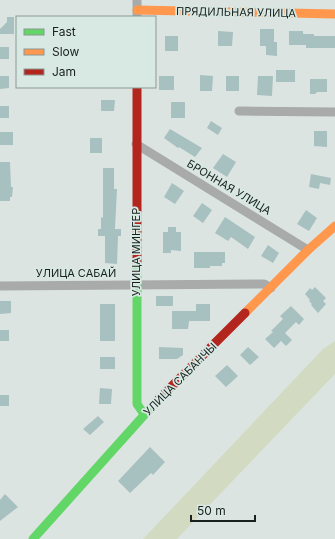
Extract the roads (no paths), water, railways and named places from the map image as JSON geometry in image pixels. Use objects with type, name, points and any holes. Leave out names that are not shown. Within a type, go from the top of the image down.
[{"type":"street","points":[[137,13],[138,0]]},
{"type":"street","name":"ПРЯДИЛЬНАЯ УЛИЦА","points":[[137,13],[335,14]]},
{"type":"street","name":"УЛИЦА МИНГЕР","points":[[137,88],[137,404],[144,414]]},
{"type":"street","points":[[239,111],[335,112]]},
{"type":"street","name":"БРОННАЯ УЛИЦА","points":[[136,144],[308,250]]},
{"type":"street","name":"УЛИЦА САБАНЧЫ","points":[[33,539],[144,414],[308,250],[335,226]]},
{"type":"street","name":"УЛИЦА САБАЙ","points":[[0,286],[264,284],[271,288]]}]
